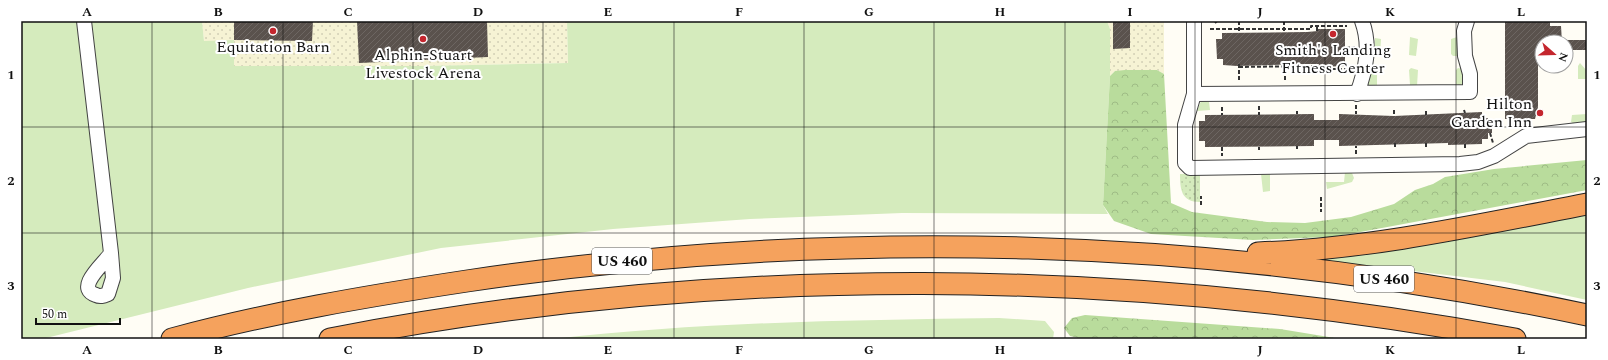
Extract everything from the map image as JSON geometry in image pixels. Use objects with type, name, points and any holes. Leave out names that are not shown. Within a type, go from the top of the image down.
[{"type":"highway","points":[[1180,256],[1280,252],[1358,245],[1425,235],[1587,204]]},
{"type":"highway","name":"US 460","points":[[172,339],[302,309],[414,289],[522,273],[675,256],[817,248],[941,246],[1078,249],[1180,256],[1257,263],[1379,278],[1587,315]]},
{"type":"highway","name":"US 460","points":[[330,339],[481,314],[628,297],[766,287],[912,283],[1035,285],[1206,295],[1302,306],[1408,321],[1515,339]]},
{"type":"highway","points":[[1408,321],[1447,339]]},
{"type":"lane","points":[[84,21],[111,253]]},
{"type":"lane","points":[[1194,21],[1194,94],[1185,125],[1185,163],[1190,168],[1460,164],[1478,162],[1494,156],[1526,136],[1587,129]]},
{"type":"lane","points":[[1357,94],[1366,62],[1367,47],[1362,21]]},
{"type":"lane","points":[[1194,94],[1470,92],[1470,74],[1464,56],[1464,31],[1467,21]]},
{"type":"path","points":[[1239,21],[1239,33]]},
{"type":"path","points":[[1284,21],[1284,31]]},
{"type":"path","points":[[1210,29],[1284,31],[1312,29],[1311,26],[1347,26]]},
{"type":"path","points":[[1317,26],[1317,31]]},
{"type":"path","points":[[1346,48],[1352,47]]},
{"type":"path","points":[[1316,64],[1316,69]]},
{"type":"path","points":[[1285,65],[1285,79]]},
{"type":"path","points":[[1239,80],[1239,66],[1285,65],[1311,66],[1311,69],[1347,69]]},
{"type":"path","points":[[1356,109],[1356,114]]},
{"type":"path","points":[[1222,110],[1222,115]]},
{"type":"path","points":[[1259,110],[1259,115]]},
{"type":"path","points":[[1394,110],[1394,116]]},
{"type":"path","points":[[1426,110],[1426,115]]},
{"type":"path","points":[[1490,133],[1493,146]]},
{"type":"path","points":[[1395,143],[1395,149]]},
{"type":"path","points":[[1426,143],[1426,148]]},
{"type":"path","points":[[1356,146],[1356,151]]},
{"type":"path","points":[[1222,147],[1222,152]]},
{"type":"path","points":[[1201,196],[1201,205]]},
{"type":"path","points":[[1321,197],[1321,212]]},
{"type":"shaded area","points":[[202,21],[567,21],[568,63],[422,66],[234,66],[204,41]]},
{"type":"shaded area","points":[[1107,21],[1164,21],[1164,74],[1157,70],[1115,71],[1110,76],[1110,29]]},
{"type":"green space","points":[[21,21],[202,21],[204,41],[234,40],[234,66],[422,66],[568,63],[567,21],[1107,21],[1110,29],[1110,76],[1103,205],[1108,214],[902,213],[750,219],[613,229],[441,248],[248,288],[42,339],[21,339]]},
{"type":"green space","points":[[1410,37],[1418,39],[1416,56],[1409,55]]},
{"type":"green space","points":[[1457,37],[1458,56],[1453,56],[1451,54],[1451,39]]},
{"type":"green space","points":[[1375,38],[1381,39],[1380,56],[1374,55]]},
{"type":"green space","points":[[1580,63],[1587,71],[1587,79],[1578,79],[1578,66]]},
{"type":"green space","points":[[1411,68],[1418,70],[1417,86],[1410,85],[1409,70]]},
{"type":"green space","points":[[1458,68],[1463,69],[1464,82],[1460,86],[1456,84],[1456,70]]},
{"type":"green space","points":[[1373,69],[1377,70],[1377,86],[1369,87],[1367,84]]},
{"type":"green space","points":[[1157,70],[1164,74],[1171,203],[1192,212],[1267,222],[1305,223],[1351,217],[1394,204],[1415,190],[1433,184],[1445,177],[1494,169],[1587,160],[1587,190],[1330,237],[1253,240],[1151,234],[1114,221],[1103,205],[1110,76],[1115,71]]},
{"type":"green space","points":[[1201,101],[1209,102],[1210,110],[1197,111]]},
{"type":"green space","points":[[1587,114],[1587,123],[1574,124],[1571,122],[1572,115]]},
{"type":"green space","points":[[1345,172],[1352,173],[1354,178],[1352,182],[1327,189],[1326,182],[1344,182]]},
{"type":"green space","points":[[1270,173],[1270,191],[1263,192],[1261,174]]},
{"type":"green space","points":[[1180,174],[1200,174],[1200,202],[1189,200],[1185,197],[1180,185]]},
{"type":"green space","points":[[1181,175],[1199,175],[1198,201],[1189,199],[1186,196],[1181,184]]},
{"type":"green space","points":[[1587,215],[1587,300],[1505,282],[1288,256]]},
{"type":"green space","points":[[1085,315],[1280,329],[1341,339],[1083,339],[1070,336],[1064,328],[1072,318]]},
{"type":"green space","points":[[999,318],[1045,321],[1054,332],[1053,339],[553,339],[609,333],[720,325]]},
{"type":"building","name":"Equitation Barn","points":[[234,21],[313,21],[312,41],[234,40]]},
{"type":"building","name":"Alphin-Stuart Livestock Arena","points":[[357,21],[487,21],[488,57],[359,63]]},
{"type":"building","points":[[1113,21],[1130,21],[1130,48],[1113,49]]},
{"type":"building","points":[[1505,21],[1550,21],[1550,26],[1561,26],[1562,34],[1534,34],[1534,74],[1538,74],[1538,107],[1535,119],[1505,119]]},
{"type":"building","points":[[1318,29],[1345,29],[1345,66],[1318,67],[1319,64],[1308,64],[1237,66],[1223,65],[1223,59],[1217,59],[1216,39],[1222,39],[1222,33],[1307,32],[1318,31]]},
{"type":"building","points":[[1574,40],[1587,40],[1587,50],[1574,50]]},
{"type":"building","points":[[1482,112],[1482,118],[1488,118],[1488,124],[1492,124],[1492,133],[1488,133],[1488,139],[1482,139],[1482,144],[1448,145],[1448,143],[1339,146],[1339,140],[1314,140],[1314,146],[1205,147],[1205,141],[1199,141],[1199,121],[1205,121],[1205,115],[1314,114],[1314,120],[1339,120],[1339,114],[1394,116]]},
{"type":"place","name":"Equitation Barn","points":[[273,31]]},
{"type":"place","name":"Smith's Landing Fitness Center","points":[[1333,34]]},
{"type":"place","name":"Alphin-Stuart Livestock Arena","points":[[423,39]]},
{"type":"place","name":"Hilton Garden Inn","points":[[1540,113]]}]
